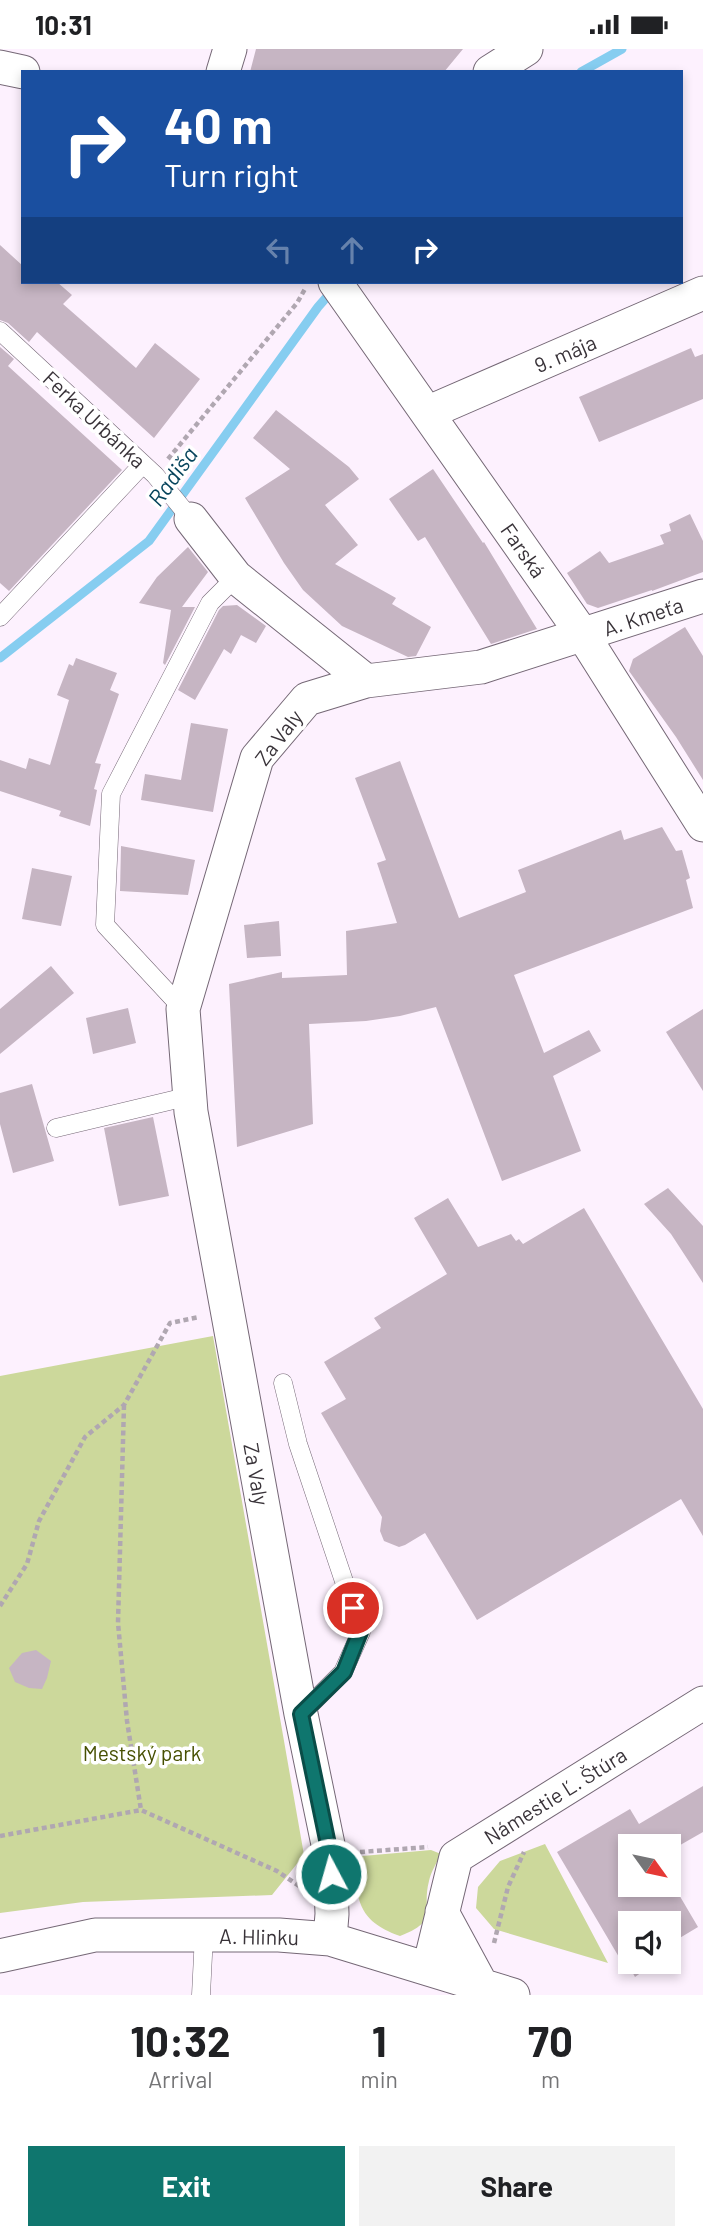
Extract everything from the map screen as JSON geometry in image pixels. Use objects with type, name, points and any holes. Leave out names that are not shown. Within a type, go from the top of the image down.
[{"type":"street","points":[[224,70],[230,49]]},
{"type":"street","points":[[493,70],[526,49]]},
{"type":"street","points":[[0,67],[21,72]]},
{"type":"street","name":"Farská","points":[[336,284],[583,635],[703,825]]},
{"type":"street","name":"9. mája","points":[[427,413],[703,293]]},
{"type":"street","name":"Ferka Urbánka","points":[[191,519],[236,577],[366,681]]},
{"type":"street","name":"A. Kmeťa","points":[[583,635],[703,596]]},
{"type":"street","name":"Za Valy","points":[[330,1939],[330,1854],[301,1714],[227,1311],[190,1096],[183,1009],[257,758],[307,699],[366,681],[481,667],[583,635]]},
{"type":"street","name":"Námestie Ľ. Štúra","points":[[429,1968],[456,1857],[703,1703]]},
{"type":"street","points":[[442,1912],[481,1984]]},
{"type":"street","name":"A. Hlinku","points":[[0,1956],[95,1934],[279,1935],[330,1939],[513,1995]]},
{"type":"lane","name":"Ferka Urbánka","points":[[0,331],[149,469],[191,519]]},
{"type":"lane","points":[[0,617],[149,469]]},
{"type":"lane","points":[[183,1009],[105,925],[111,794],[210,603],[236,577]]},
{"type":"lane","points":[[56,1128],[190,1096]]},
{"type":"lane","points":[[284,1383],[298,1444],[360,1632],[344,1672],[301,1714]]},
{"type":"lane","points":[[201,1995],[204,1935]]},
{"type":"path","points":[[149,469],[298,303],[308,284]]},
{"type":"path","points":[[0,1606],[27,1564],[39,1521],[85,1437],[124,1405],[170,1323],[227,1311]]},
{"type":"path","points":[[124,1405],[118,1623],[127,1721],[141,1810]]},
{"type":"path","points":[[0,1836],[141,1810],[277,1871],[300,1887]]},
{"type":"path","points":[[495,1941],[508,1887],[528,1844]]},
{"type":"path","points":[[330,1854],[430,1847]]},
{"type":"green space","name":"Mestský park","points":[[213,1336],[304,1855],[272,1895],[83,1902],[0,1913],[0,1376]]},
{"type":"green space","points":[[545,1844],[608,1963],[494,1929],[476,1908],[478,1887],[500,1861]]},
{"type":"green space","points":[[431,1850],[441,1854],[429,1881],[425,1920],[412,1931],[400,1936],[374,1923],[358,1896],[351,1857]]},
{"type":"building","points":[[256,49],[463,49],[446,70],[251,70]]},
{"type":"building","points":[[0,245],[21,264],[21,284],[59,284],[72,295],[63,304],[136,368],[155,343],[200,379],[154,438],[37,332],[29,342],[8,323],[0,320]]},
{"type":"building","points":[[0,347],[14,359],[8,366],[122,470],[9,591],[0,583]]},
{"type":"building","points":[[691,348],[695,357],[703,354],[703,399],[599,442],[579,397]]},
{"type":"building","points":[[276,410],[349,467],[359,479],[325,505],[358,545],[335,564],[396,598],[392,604],[431,627],[416,656],[408,657],[342,626],[303,590],[245,498],[290,469],[253,438]]},
{"type":"building","points":[[433,469],[484,542],[537,629],[491,644],[425,537],[418,541],[389,499]]},
{"type":"building","points":[[690,514],[703,541],[703,572],[598,608],[587,604],[567,573],[600,551],[609,563],[664,544],[660,535],[671,531],[669,524]]},
{"type":"building","points":[[188,547],[208,572],[182,607],[195,607],[165,665],[163,663],[171,610],[139,603],[157,577]]},
{"type":"building","points":[[237,605],[266,626],[256,643],[241,635],[231,654],[224,649],[195,700],[178,690],[219,610],[223,606]]},
{"type":"building","points":[[685,627],[703,656],[703,780],[629,671],[633,659]]},
{"type":"building","points":[[76,658],[117,673],[110,690],[119,694],[95,763],[101,764],[94,789],[97,790],[90,826],[59,816],[61,811],[0,791],[0,760],[26,769],[29,758],[50,765],[69,700],[57,695],[69,664],[73,666]]},
{"type":"building","points":[[191,723],[228,729],[213,812],[141,800],[145,774],[181,780]]},
{"type":"building","points":[[400,761],[459,918],[526,892],[518,870],[621,830],[624,840],[662,827],[676,851],[682,850],[690,878],[686,880],[693,908],[514,975],[544,1053],[589,1030],[601,1051],[553,1076],[581,1151],[502,1181],[436,1007],[366,1021],[309,1024],[313,1124],[237,1147],[229,984],[282,972],[282,978],[347,975],[346,931],[397,923],[377,863],[386,860],[355,778]]},
{"type":"building","points":[[121,846],[195,860],[188,895],[120,891]]},
{"type":"building","points":[[32,868],[72,876],[61,926],[22,919]]},
{"type":"building","points":[[279,921],[281,956],[247,958],[244,925]]},
{"type":"building","points":[[51,966],[74,993],[0,1054],[0,1009]]},
{"type":"building","points":[[128,1008],[136,1043],[93,1054],[86,1018]]},
{"type":"building","points":[[703,1009],[703,1091],[666,1032]]},
{"type":"building","points":[[32,1084],[54,1161],[13,1173],[0,1124],[0,1093]]},
{"type":"building","points":[[153,1117],[169,1196],[119,1206],[104,1128]]},
{"type":"building","points":[[668,1188],[703,1226],[703,1283],[671,1234],[644,1204]]},
{"type":"building","points":[[448,1198],[478,1247],[511,1234],[516,1241],[519,1239],[523,1244],[584,1208],[703,1409],[703,1536],[681,1499],[477,1620],[425,1533],[399,1547],[384,1541],[380,1531],[382,1517],[321,1413],[346,1399],[324,1362],[381,1328],[374,1318],[447,1274],[414,1218]]},
{"type":"building","points":[[36,1650],[51,1661],[42,1689],[29,1688],[15,1682],[9,1668],[22,1653]]},
{"type":"building","points":[[703,1786],[703,1832],[681,1845],[681,1834],[618,1834],[618,1897],[680,1897],[698,1927],[681,1937],[681,1911],[618,1911],[618,1955],[557,1852],[630,1809],[639,1824]]},
{"type":"waterway","name":"Radiša","points":[[585,70],[622,49]]},
{"type":"waterway","name":"Radiša","points":[[0,658],[149,541],[332,291]]},
{"type":"route","points":[[331,1874],[330,1854],[301,1714],[344,1672],[360,1632],[353,1608]]}]
